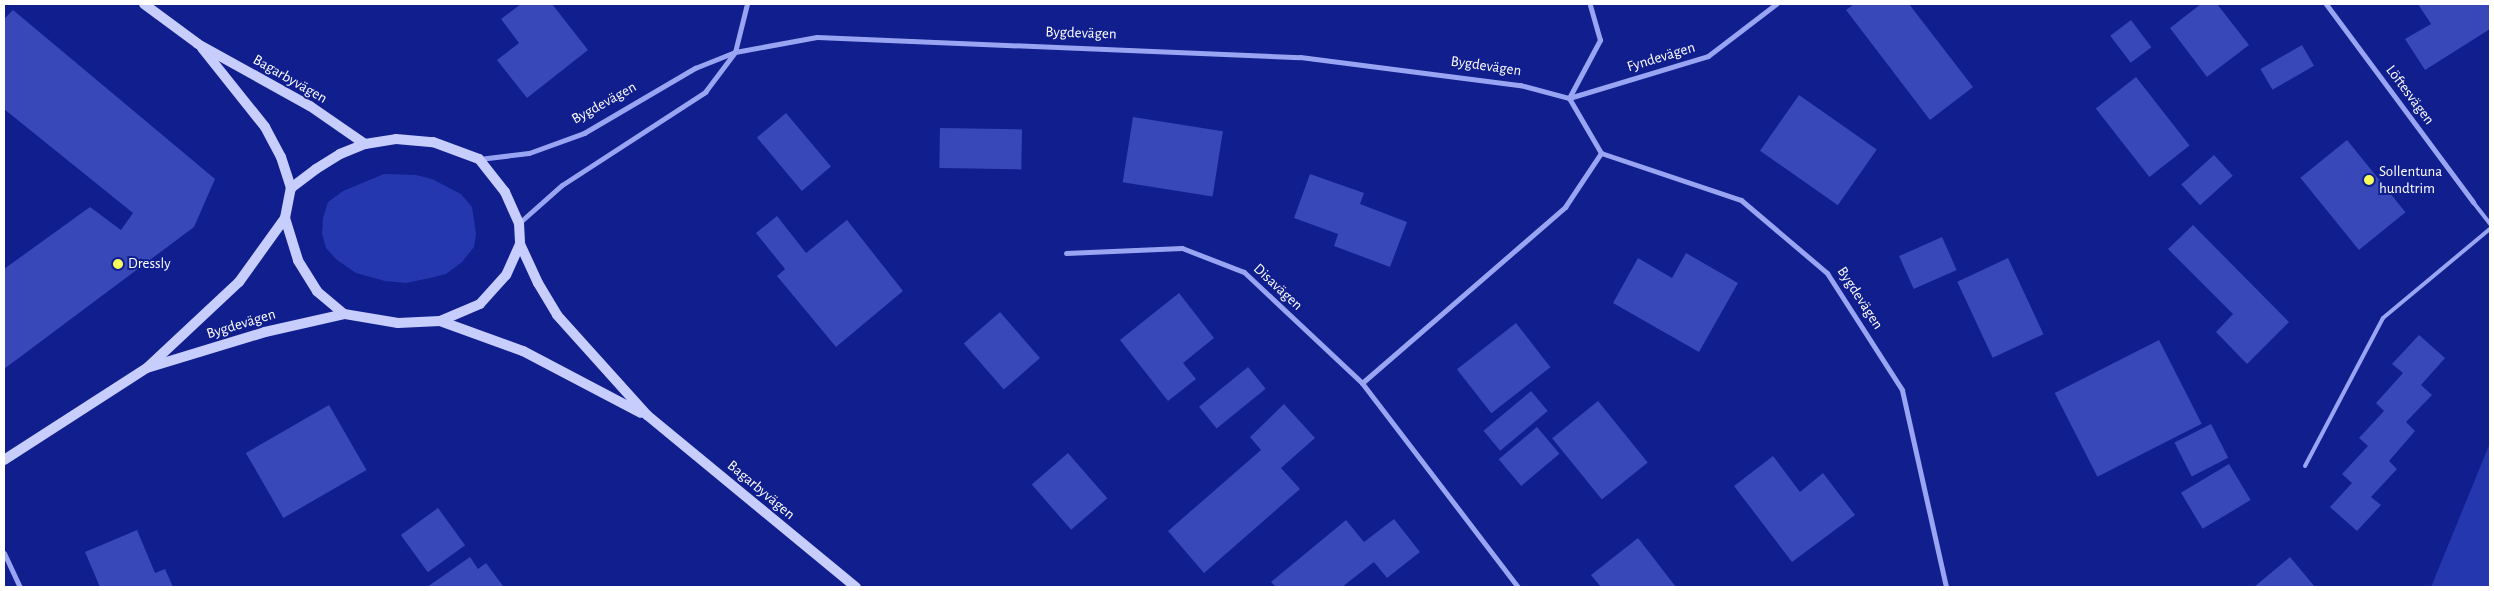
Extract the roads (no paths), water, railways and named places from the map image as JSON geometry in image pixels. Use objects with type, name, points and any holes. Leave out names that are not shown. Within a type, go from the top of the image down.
[{"type":"street","name":"Bagarbyvägen","points":[[144,4],[198,44],[310,106],[365,144]]},
{"type":"street","points":[[519,223],[562,186],[705,92],[735,52],[747,4]]},
{"type":"street","points":[[1362,383],[1565,207],[1601,153],[1569,98],[1600,40],[1590,4]]},
{"type":"street","name":"Fyndevägen","points":[[1569,98],[1708,56],[1776,4]]},
{"type":"street","name":"Löftesvägen","points":[[2326,4],[2473,202]]},
{"type":"street","name":"Bygdevägen","points":[[480,159],[529,153],[584,133],[696,68],[735,52],[817,37],[1300,57],[1520,85],[1569,98]]},
{"type":"street","name":"Bagarbyvägen","points":[[198,44],[265,127],[282,157],[291,188]]},
{"type":"street","points":[[396,139],[433,142],[480,159],[505,192],[519,223],[520,244],[506,275],[480,304],[440,321],[398,323],[344,314],[317,291],[298,260],[285,218],[291,188],[340,154],[365,144],[396,139]]},
{"type":"street","name":"Bygdevägen","points":[[1601,153],[1741,200],[1827,273],[1902,390],[1946,587]]},
{"type":"street","name":"Bygdevägen","points":[[4,460],[147,368],[239,282],[285,218]]},
{"type":"street","name":"Bagarbyvägen","points":[[520,244],[538,283],[557,315],[647,415],[856,587]]},
{"type":"street","name":"Disavägen","points":[[1066,253],[1182,248],[1244,272],[1362,383],[1518,587]]},
{"type":"street","name":"Bygdevägen","points":[[147,368],[265,332],[344,314]]},
{"type":"street","name":"Bagarbyvägen","points":[[440,321],[523,351],[647,415]]},
{"type":"street","points":[[4,553],[20,587]]},
{"type":"lane","points":[[2473,202],[2490,224]]},
{"type":"lane","points":[[2305,466],[2382,318],[2490,229]]},
{"type":"place","name":"Sollentuna hundtrim","points":[[2369,180]]},
{"type":"place","name":"Dressly","points":[[118,264]]}]
